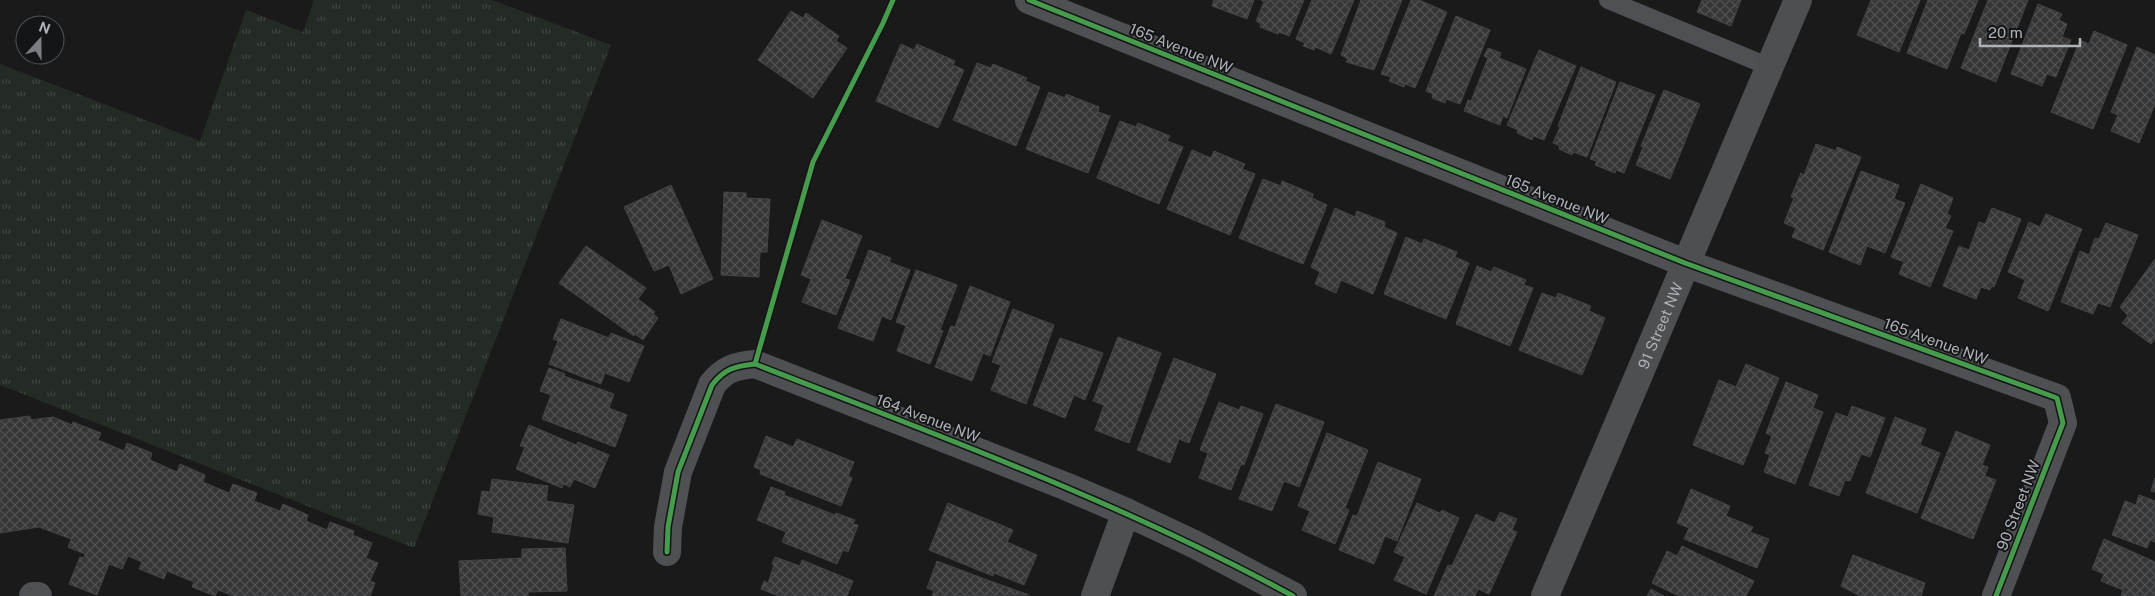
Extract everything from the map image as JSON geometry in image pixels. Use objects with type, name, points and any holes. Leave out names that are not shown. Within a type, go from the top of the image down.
[{"type":"street","name":"165 Avenue NW","points":[[1029,0],[1685,263],[2057,398],[2063,423]]},
{"type":"street","name":"91 Street NW","points":[[1545,596],[1798,0]]},
{"type":"street","name":"164 Avenue NW","points":[[667,552],[668,527],[678,472],[712,385],[720,374],[735,366],[755,364],[1065,486],[1126,512],[1196,545],[1293,596]]},
{"type":"street","name":"90 Street NW","points":[[1996,596],[2063,423]]},
{"type":"street","points":[[1095,596],[1126,512]]},
{"type":"street","points":[[33,596],[38,596]]},
{"type":"lane","points":[[1608,0],[1770,67]]},
{"type":"green space","points":[[314,0],[492,0],[611,45],[414,548],[0,385],[0,64],[200,141],[246,10],[303,32]]},
{"type":"building","points":[[1214,0],[1254,0],[1247,19],[1212,6]]},
{"type":"building","points":[[1261,0],[1304,0],[1289,36],[1260,27],[1261,24],[1256,21],[1264,2]]},
{"type":"building","points":[[1312,0],[1354,0],[1331,54],[1315,47],[1314,50],[1303,46],[1305,43],[1296,39]]},
{"type":"building","points":[[1361,0],[1402,0],[1374,70],[1346,62],[1348,59],[1341,55]]},
{"type":"building","points":[[1411,0],[1419,0],[1447,12],[1415,88],[1405,84],[1404,87],[1389,81],[1391,77],[1381,74]]},
{"type":"building","points":[[1702,0],[1741,0],[1731,26],[1697,12]]},
{"type":"building","points":[[1871,0],[1920,0],[1899,52],[1857,35]]},
{"type":"building","points":[[1928,0],[1978,0],[1964,34],[1961,33],[1947,69],[1907,53]]},
{"type":"building","points":[[1988,0],[2028,0],[1996,82],[1961,68]]},
{"type":"building","points":[[2038,4],[2062,14],[2059,20],[2067,24],[2062,37],[2071,40],[2056,77],[2047,74],[2042,86],[2011,74]]},
{"type":"building","points":[[791,11],[803,18],[806,13],[839,36],[836,41],[847,48],[813,98],[758,60]]},
{"type":"building","points":[[1456,16],[1490,30],[1460,104],[1446,99],[1445,103],[1432,98],[1433,94],[1426,91]]},
{"type":"building","points":[[2094,31],[2127,45],[2093,129],[2051,112],[2080,40],[2089,44]]},
{"type":"building","points":[[901,44],[914,50],[917,44],[955,61],[953,65],[964,70],[938,128],[876,101]]},
{"type":"building","points":[[2137,47],[2155,55],[2155,104],[2139,143],[2111,131],[2118,115],[2111,112]]},
{"type":"building","points":[[1488,48],[1501,53],[1499,58],[1526,69],[1507,118],[1503,116],[1500,125],[1464,111],[1468,100],[1471,101],[1488,58],[1484,56]]},
{"type":"building","points":[[1539,50],[1576,66],[1544,140],[1533,136],[1532,140],[1517,133],[1518,130],[1507,125]]},
{"type":"building","points":[[977,63],[991,68],[993,64],[1027,78],[1025,81],[1040,87],[1016,146],[953,120]]},
{"type":"building","points":[[1581,67],[1616,82],[1587,157],[1573,152],[1572,155],[1559,149],[1560,146],[1553,143]]},
{"type":"building","points":[[1620,82],[1655,95],[1624,173],[1616,170],[1615,173],[1595,165],[1597,161],[1590,159]]},
{"type":"building","points":[[1664,90],[1700,104],[1670,179],[1636,165],[1643,147],[1641,146]]},
{"type":"building","points":[[1049,92],[1065,98],[1066,94],[1099,107],[1098,112],[1110,116],[1088,173],[1026,149]]},
{"type":"building","points":[[1120,121],[1136,127],[1138,123],[1170,136],[1167,141],[1183,147],[1159,204],[1097,178]]},
{"type":"building","points":[[1816,144],[1836,151],[1837,147],[1861,157],[1823,250],[1792,237],[1796,228],[1784,223],[1794,198],[1791,197],[1801,173],[1804,175]]},
{"type":"building","points":[[1192,150],[1211,158],[1214,151],[1245,164],[1242,169],[1255,174],[1230,235],[1167,209]]},
{"type":"building","points":[[1861,171],[1899,185],[1894,199],[1905,203],[1885,253],[1867,246],[1860,265],[1829,252]]},
{"type":"building","points":[[1263,179],[1281,186],[1282,181],[1313,194],[1312,198],[1327,205],[1303,264],[1239,238]]},
{"type":"building","points":[[1921,184],[1953,198],[1947,214],[1951,216],[1945,228],[1953,231],[1930,287],[1899,274],[1904,262],[1891,257]]},
{"type":"building","points":[[671,185],[713,279],[681,294],[669,265],[654,271],[624,207]]},
{"type":"building","points":[[724,192],[746,193],[746,198],[770,199],[767,252],[760,252],[759,277],[721,275]]},
{"type":"building","points":[[1335,208],[1355,217],[1357,211],[1385,222],[1384,227],[1397,233],[1373,294],[1341,280],[1336,293],[1315,284],[1320,272],[1311,267]]},
{"type":"building","points":[[1992,208],[2021,219],[1994,287],[1992,286],[1990,290],[1981,287],[1976,299],[1943,286],[1959,246],[1969,250],[1979,222],[1985,224]]},
{"type":"building","points":[[2046,214],[2082,229],[2048,311],[2018,298],[2025,280],[2008,272],[2029,222],[2040,227]]},
{"type":"building","points":[[822,220],[862,236],[845,279],[850,280],[836,315],[802,302],[811,279],[801,275]]},
{"type":"building","points":[[2106,223],[2138,235],[2110,307],[2098,303],[2093,314],[2061,302],[2080,251],[2089,255],[2095,238],[2099,239]]},
{"type":"building","points":[[1406,237],[1422,244],[1424,239],[1457,252],[1455,257],[1469,263],[1446,319],[1384,294]]},
{"type":"building","points":[[586,246],[646,288],[638,299],[655,312],[653,314],[658,318],[643,340],[635,334],[634,336],[559,283]]},
{"type":"building","points":[[869,250],[891,258],[889,262],[910,270],[891,320],[882,316],[873,341],[838,328]]},
{"type":"building","points":[[2155,259],[2155,339],[2151,344],[2122,323],[2128,316],[2120,307]]},
{"type":"building","points":[[1477,266],[1491,272],[1494,267],[1526,280],[1524,285],[1533,288],[1510,346],[1456,324]]},
{"type":"building","points":[[916,270],[957,285],[940,330],[943,331],[930,364],[897,351],[906,326],[896,322]]},
{"type":"building","points":[[970,286],[1010,302],[990,356],[983,353],[972,381],[935,367],[951,326],[955,327]]},
{"type":"building","points":[[1542,293],[1556,298],[1558,293],[1591,306],[1589,311],[1605,318],[1582,375],[1519,350]]},
{"type":"building","points":[[1013,309],[1054,325],[1026,404],[991,390],[1001,365],[992,362]]},
{"type":"building","points":[[561,319],[609,338],[611,333],[644,346],[629,382],[605,373],[601,384],[549,364],[558,341],[553,339]]},
{"type":"building","points":[[1118,337],[1161,353],[1129,443],[1095,430],[1104,405],[1093,401]]},
{"type":"building","points":[[1060,338],[1103,353],[1085,400],[1074,395],[1065,418],[1033,405]]},
{"type":"building","points":[[1174,358],[1216,374],[1189,443],[1179,439],[1170,463],[1137,450]]},
{"type":"building","points":[[1746,364],[1779,378],[1743,465],[1693,445],[1719,380],[1736,387]]},
{"type":"building","points":[[549,368],[565,374],[564,376],[614,394],[609,408],[627,415],[615,447],[542,419],[551,395],[540,391]]},
{"type":"building","points":[[1786,382],[1818,395],[1813,408],[1823,412],[1795,484],[1764,472],[1770,455],[1765,453],[1772,436],[1766,433]]},
{"type":"building","points":[[1219,402],[1239,410],[1241,406],[1263,414],[1244,465],[1241,464],[1231,490],[1199,478],[1208,453],[1200,450]]},
{"type":"building","points":[[1276,404],[1324,422],[1299,487],[1284,481],[1272,511],[1239,499]]},
{"type":"building","points":[[1852,406],[1885,418],[1870,457],[1861,454],[1850,481],[1845,480],[1839,496],[1809,485],[1836,413],[1848,417]]},
{"type":"building","points":[[30,416],[31,420],[53,417],[72,425],[73,422],[101,433],[98,440],[124,451],[127,443],[152,453],[150,460],[177,472],[180,464],[205,475],[203,482],[229,493],[233,484],[257,493],[254,501],[280,511],[283,504],[308,515],[306,521],[327,530],[330,522],[354,531],[353,535],[372,543],[366,558],[378,563],[370,581],[375,583],[370,596],[234,596],[218,590],[215,596],[192,587],[194,582],[167,571],[164,579],[139,569],[142,562],[128,556],[122,569],[109,564],[97,595],[69,584],[80,557],[84,558],[85,554],[68,547],[71,539],[39,527],[0,533],[0,420]]},
{"type":"building","points":[[1895,417],[1926,429],[1920,445],[1940,453],[1917,513],[1866,493]]},
{"type":"building","points":[[529,425],[576,445],[578,442],[609,455],[595,488],[574,479],[570,487],[563,484],[562,488],[516,469],[525,447],[520,446]]},
{"type":"building","points":[[1956,431],[1990,445],[1982,465],[1988,467],[1985,476],[1996,480],[1973,539],[1921,518]]},
{"type":"building","points":[[1327,433],[1368,450],[1345,508],[1349,510],[1335,544],[1302,530],[1310,511],[1298,506]]},
{"type":"building","points":[[766,436],[793,447],[797,439],[854,462],[848,476],[852,478],[841,506],[760,474],[761,470],[754,467]]},
{"type":"building","points":[[1378,462],[1421,479],[1397,541],[1385,536],[1374,564],[1339,550],[1353,515],[1357,516]]},
{"type":"building","points":[[2155,478],[2155,492],[2151,491]]},
{"type":"building","points":[[492,479],[548,486],[546,501],[574,505],[568,543],[492,532],[494,517],[478,514],[482,491],[490,492]]},
{"type":"building","points":[[771,487],[785,492],[784,495],[835,515],[836,513],[855,520],[853,524],[858,525],[848,552],[843,550],[837,564],[782,542],[786,532],[757,520]]},
{"type":"building","points":[[1691,489],[1730,506],[1726,516],[1753,527],[1750,532],[1769,539],[1757,568],[1684,539],[1689,528],[1677,523]]},
{"type":"building","points":[[2139,495],[2155,501],[2155,542],[2150,540],[2147,548],[2112,535],[2125,501],[2136,505]]},
{"type":"building","points":[[948,503],[1013,530],[1007,542],[1037,555],[1024,585],[994,573],[993,576],[929,550]]},
{"type":"building","points":[[1417,503],[1440,513],[1442,510],[1459,518],[1426,594],[1394,580],[1405,557],[1394,552]]},
{"type":"building","points":[[1500,512],[1517,519],[1512,530],[1517,532],[1489,594],[1478,589],[1475,596],[1434,596],[1448,565],[1452,566],[1476,514],[1495,523]]},
{"type":"building","points":[[2104,539],[2155,562],[2155,596],[2121,596],[2123,590],[2101,581],[2104,574],[2092,569]]},
{"type":"building","points":[[1682,546],[1754,581],[1746,596],[1679,596],[1652,583],[1667,551],[1677,556]]},
{"type":"building","points":[[565,548],[567,591],[528,592],[528,596],[461,596],[459,561],[522,558],[522,549]]},
{"type":"building","points":[[1853,555],[1925,583],[1921,596],[1860,596],[1841,586]]},
{"type":"building","points":[[775,557],[800,566],[802,560],[853,581],[847,596],[779,596],[761,589],[764,581],[768,583]]},
{"type":"building","points":[[937,561],[1029,595],[932,596],[934,591],[927,588]]},
{"type":"building","points":[[1651,589],[1664,596],[1647,596]]},
{"type":"cycle path","points":[[755,364],[813,162],[893,0]]},
{"type":"cycle path","points":[[1029,0],[1685,263],[2057,398],[2063,423],[1996,596]]},
{"type":"cycle path","points":[[667,552],[668,527],[678,472],[712,385],[721,375],[731,369],[755,364],[1028,471],[1162,530],[1293,596]]}]
